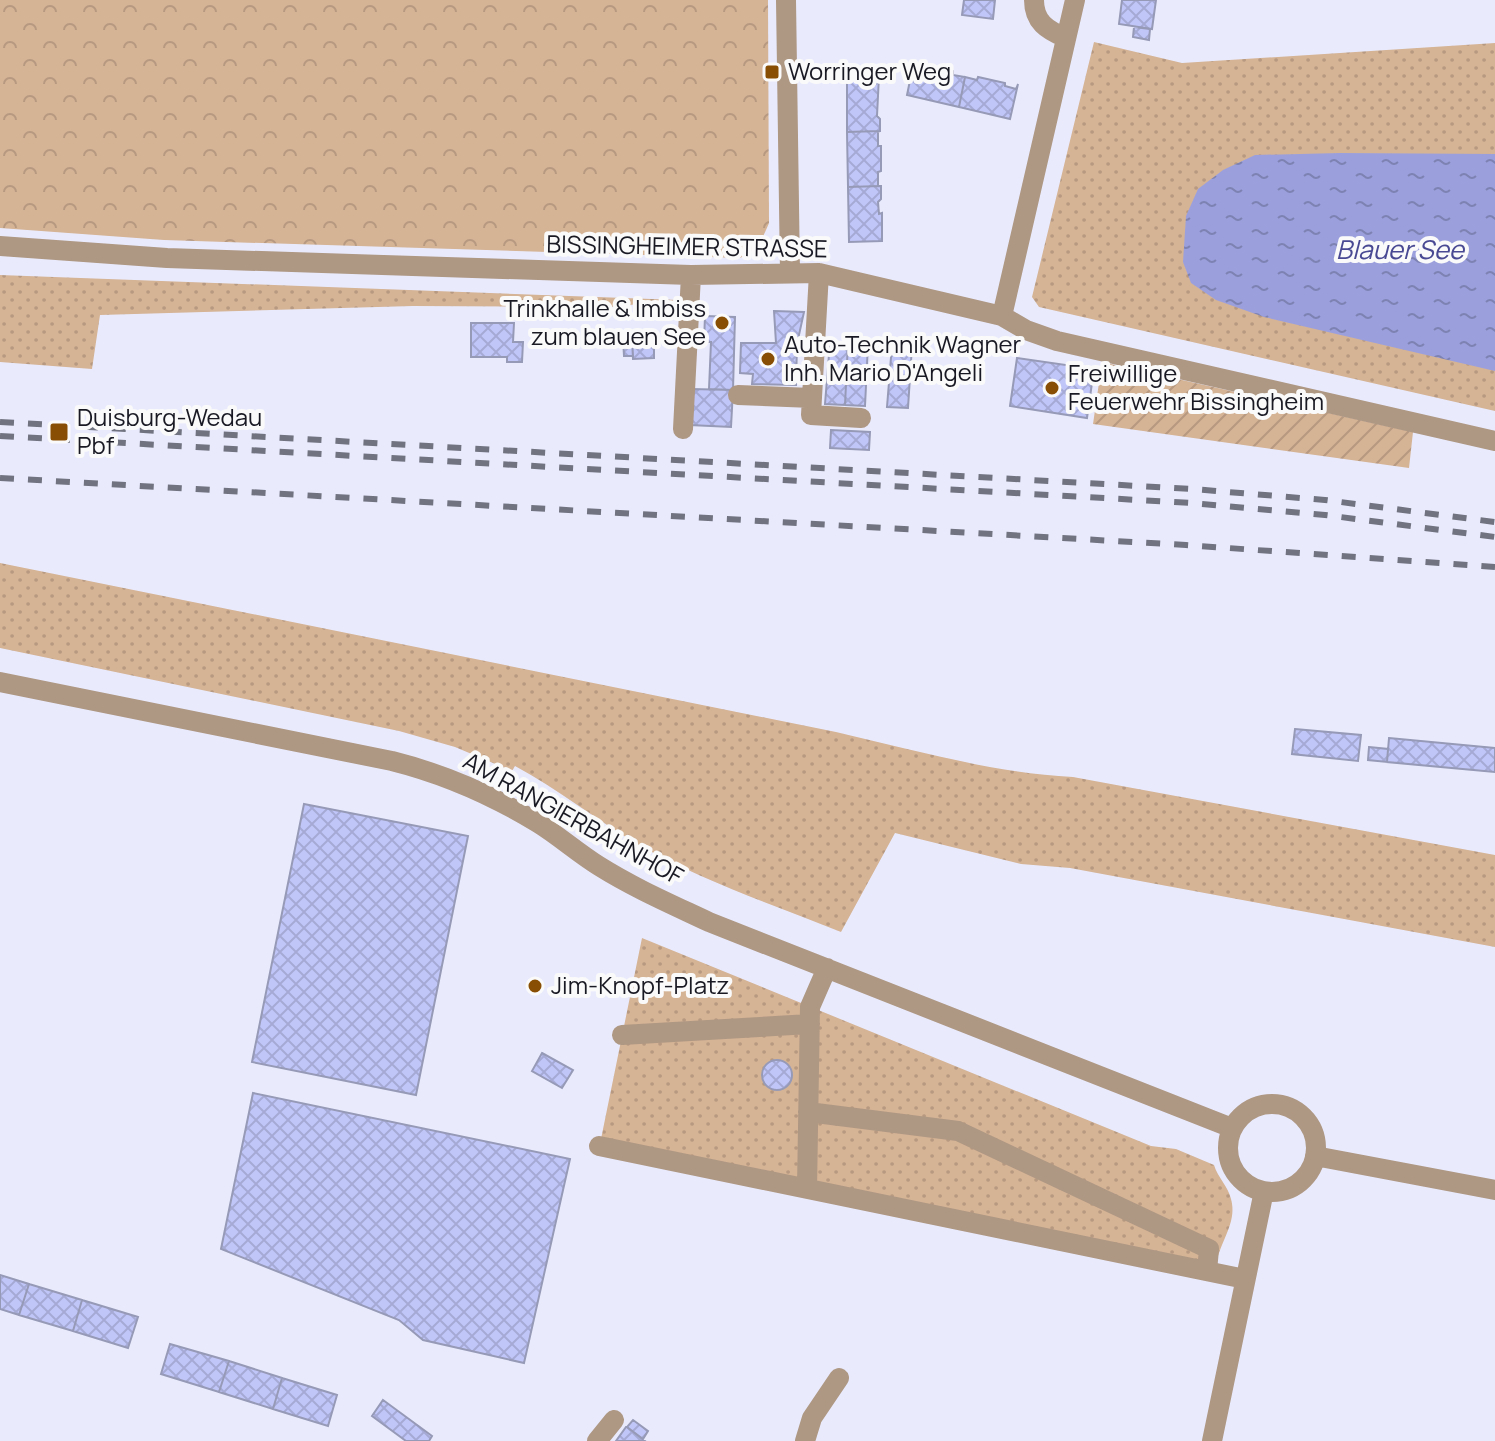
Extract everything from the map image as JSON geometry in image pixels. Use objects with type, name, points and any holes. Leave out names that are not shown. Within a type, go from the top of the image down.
[{"type":"street","points":[[786,0],[790,273]]},
{"type":"street","points":[[1034,0],[1034,12],[1046,29],[1066,38]]},
{"type":"street","points":[[1002,316],[1075,0]]},
{"type":"street","name":"BISSINGHEIMER STRASSE","points":[[0,246],[167,258],[691,275],[819,273],[1002,316],[1026,330],[1057,341],[1495,441]]},
{"type":"street","points":[[819,273],[811,415],[861,418]]},
{"type":"street","points":[[683,429],[691,275]]},
{"type":"street","points":[[738,395],[812,398]]},
{"type":"street","name":"AM RANGIERBAHNHOF","points":[[0,682],[434,772],[478,790],[538,823],[633,886],[709,922],[1232,1128]]},
{"type":"street","points":[[807,1189],[810,1007],[827,968]]},
{"type":"street","points":[[622,1035],[810,1024]]},
{"type":"street","points":[[1280,1104],[1291,1108],[1308,1123],[1316,1144],[1315,1156],[1308,1172],[1297,1184],[1275,1192],[1264,1191],[1243,1181],[1231,1162],[1229,1139],[1232,1128],[1243,1114],[1258,1106],[1280,1104]]},
{"type":"street","points":[[808,1112],[958,1131],[1209,1249],[1207,1271]]},
{"type":"street","points":[[599,1146],[1245,1279]]},
{"type":"street","points":[[1315,1156],[1495,1190]]},
{"type":"street","points":[[1212,1441],[1264,1191]]},
{"type":"street","points":[[805,1441],[812,1418],[839,1378]]},
{"type":"street","points":[[597,1441],[614,1420]]},
{"type":"green space","points":[[0,0],[768,0],[769,223],[758,244],[740,258],[164,240],[0,228]]},
{"type":"green space","points":[[1094,42],[1182,63],[1495,43],[1495,411],[1039,307],[1032,297]]},
{"type":"green space","points":[[0,275],[679,300],[610,307],[413,306],[100,315],[92,369],[0,362]]},
{"type":"green space","points":[[1102,362],[1413,432],[1409,468],[1093,424]]},
{"type":"green space","points":[[0,563],[836,732],[983,766],[1073,777],[1495,855],[1495,947],[1070,868],[1021,864],[895,833],[841,932],[738,892],[663,858],[515,766],[512,771],[455,747],[399,731],[0,648]]},
{"type":"green space","points":[[642,938],[1151,1146],[1176,1149],[1214,1165],[1230,1194],[1232,1208],[1230,1225],[1216,1267],[601,1139]]},
{"type":"water","name":"Blauer See","points":[[1495,154],[1495,371],[1264,317],[1216,300],[1191,283],[1183,262],[1186,216],[1198,189],[1223,170],[1255,155]]},
{"type":"building","points":[[964,0],[995,0],[993,19],[962,15]]},
{"type":"building","points":[[1122,0],[1156,0],[1152,29],[1119,24]]},
{"type":"building","points":[[1134,27],[1150,29],[1149,40],[1133,37]]},
{"type":"building","points":[[914,61],[914,66],[926,68],[927,65],[965,77],[959,107],[907,95]]},
{"type":"building","points":[[847,76],[879,76],[877,116],[880,131],[847,132]]},
{"type":"building","points":[[965,77],[1005,83],[1005,86],[1016,89],[1018,84],[1010,119],[959,107]]},
{"type":"building","points":[[880,131],[881,171],[878,172],[878,186],[881,186],[848,187],[847,132]]},
{"type":"building","points":[[881,186],[878,202],[879,214],[882,213],[882,241],[849,242],[848,187]]},
{"type":"building","name":"Auto-Technik Wagner Inh. Mario D'Angeli","points":[[774,311],[804,312],[797,344],[796,385],[752,384],[753,374],[740,373],[741,343],[776,343]]},
{"type":"building","points":[[705,316],[735,317],[733,390],[709,389],[711,342],[704,342]]},
{"type":"building","points":[[471,323],[514,323],[513,342],[523,342],[522,362],[507,362],[507,357],[471,357]]},
{"type":"building","points":[[623,338],[632,338],[633,356],[624,356]]},
{"type":"building","points":[[632,338],[654,338],[654,358],[633,359]]},
{"type":"building","points":[[830,342],[848,342],[845,405],[825,404]]},
{"type":"building","points":[[848,342],[868,344],[865,406],[845,405]]},
{"type":"building","points":[[892,345],[912,346],[908,408],[887,407]]},
{"type":"building","name":"Freiwillige Feuerwehr Bissingheim","points":[[1017,358],[1094,369],[1087,418],[1010,406]]},
{"type":"building","points":[[691,389],[733,390],[731,427],[690,425]]},
{"type":"building","points":[[831,430],[870,432],[869,450],[830,448]]},
{"type":"building","points":[[1295,729],[1361,735],[1358,761],[1292,754]]},
{"type":"building","points":[[1389,738],[1495,748],[1495,772],[1387,762]]},
{"type":"building","points":[[1369,747],[1388,749],[1387,762],[1368,760]]},
{"type":"building","points":[[304,804],[468,836],[416,1095],[252,1062]]},
{"type":"building","points":[[542,1053],[573,1070],[562,1088],[532,1071]]},
{"type":"building","points":[[777,1060],[788,1064],[792,1075],[788,1086],[777,1090],[766,1086],[762,1075],[766,1064]]},
{"type":"building","points":[[253,1093],[570,1159],[524,1363],[423,1340],[399,1320],[221,1249]]},
{"type":"building","points":[[0,1275],[29,1284],[19,1315],[0,1309]]},
{"type":"building","points":[[29,1284],[82,1300],[73,1331],[19,1315]]},
{"type":"building","points":[[82,1300],[138,1317],[128,1348],[73,1331]]},
{"type":"building","points":[[170,1344],[229,1361],[219,1392],[161,1374]]},
{"type":"building","points":[[229,1361],[282,1378],[273,1409],[219,1392]]},
{"type":"building","points":[[282,1378],[337,1395],[328,1426],[273,1409]]},
{"type":"building","points":[[383,1400],[432,1436],[429,1441],[406,1441],[372,1416]]},
{"type":"building","points":[[633,1420],[648,1431],[643,1439],[627,1427]]},
{"type":"building","points":[[627,1427],[645,1441],[616,1441]]},
{"type":"railway","points":[[0,422],[1192,489],[1325,500],[1495,522]]},
{"type":"railway","points":[[0,436],[1192,503],[1325,515],[1495,537]]},
{"type":"railway","points":[[0,478],[1186,545],[1495,567]]},
{"type":"place","name":"Worringer Weg","points":[[772,72]]},
{"type":"place","name":"Trinkhalle & Imbiss zum blauen See","points":[[722,323]]},
{"type":"place","name":"Auto-Technik Wagner Inh. Mario D'Angeli","points":[[768,359]]},
{"type":"place","name":"Freiwillige Feuerwehr Bissingheim","points":[[1052,388]]},
{"type":"place","name":"Duisburg-Wedau Pbf","points":[[59,432]]},
{"type":"place","name":"Jim-Knopf-Platz","points":[[535,986]]}]
